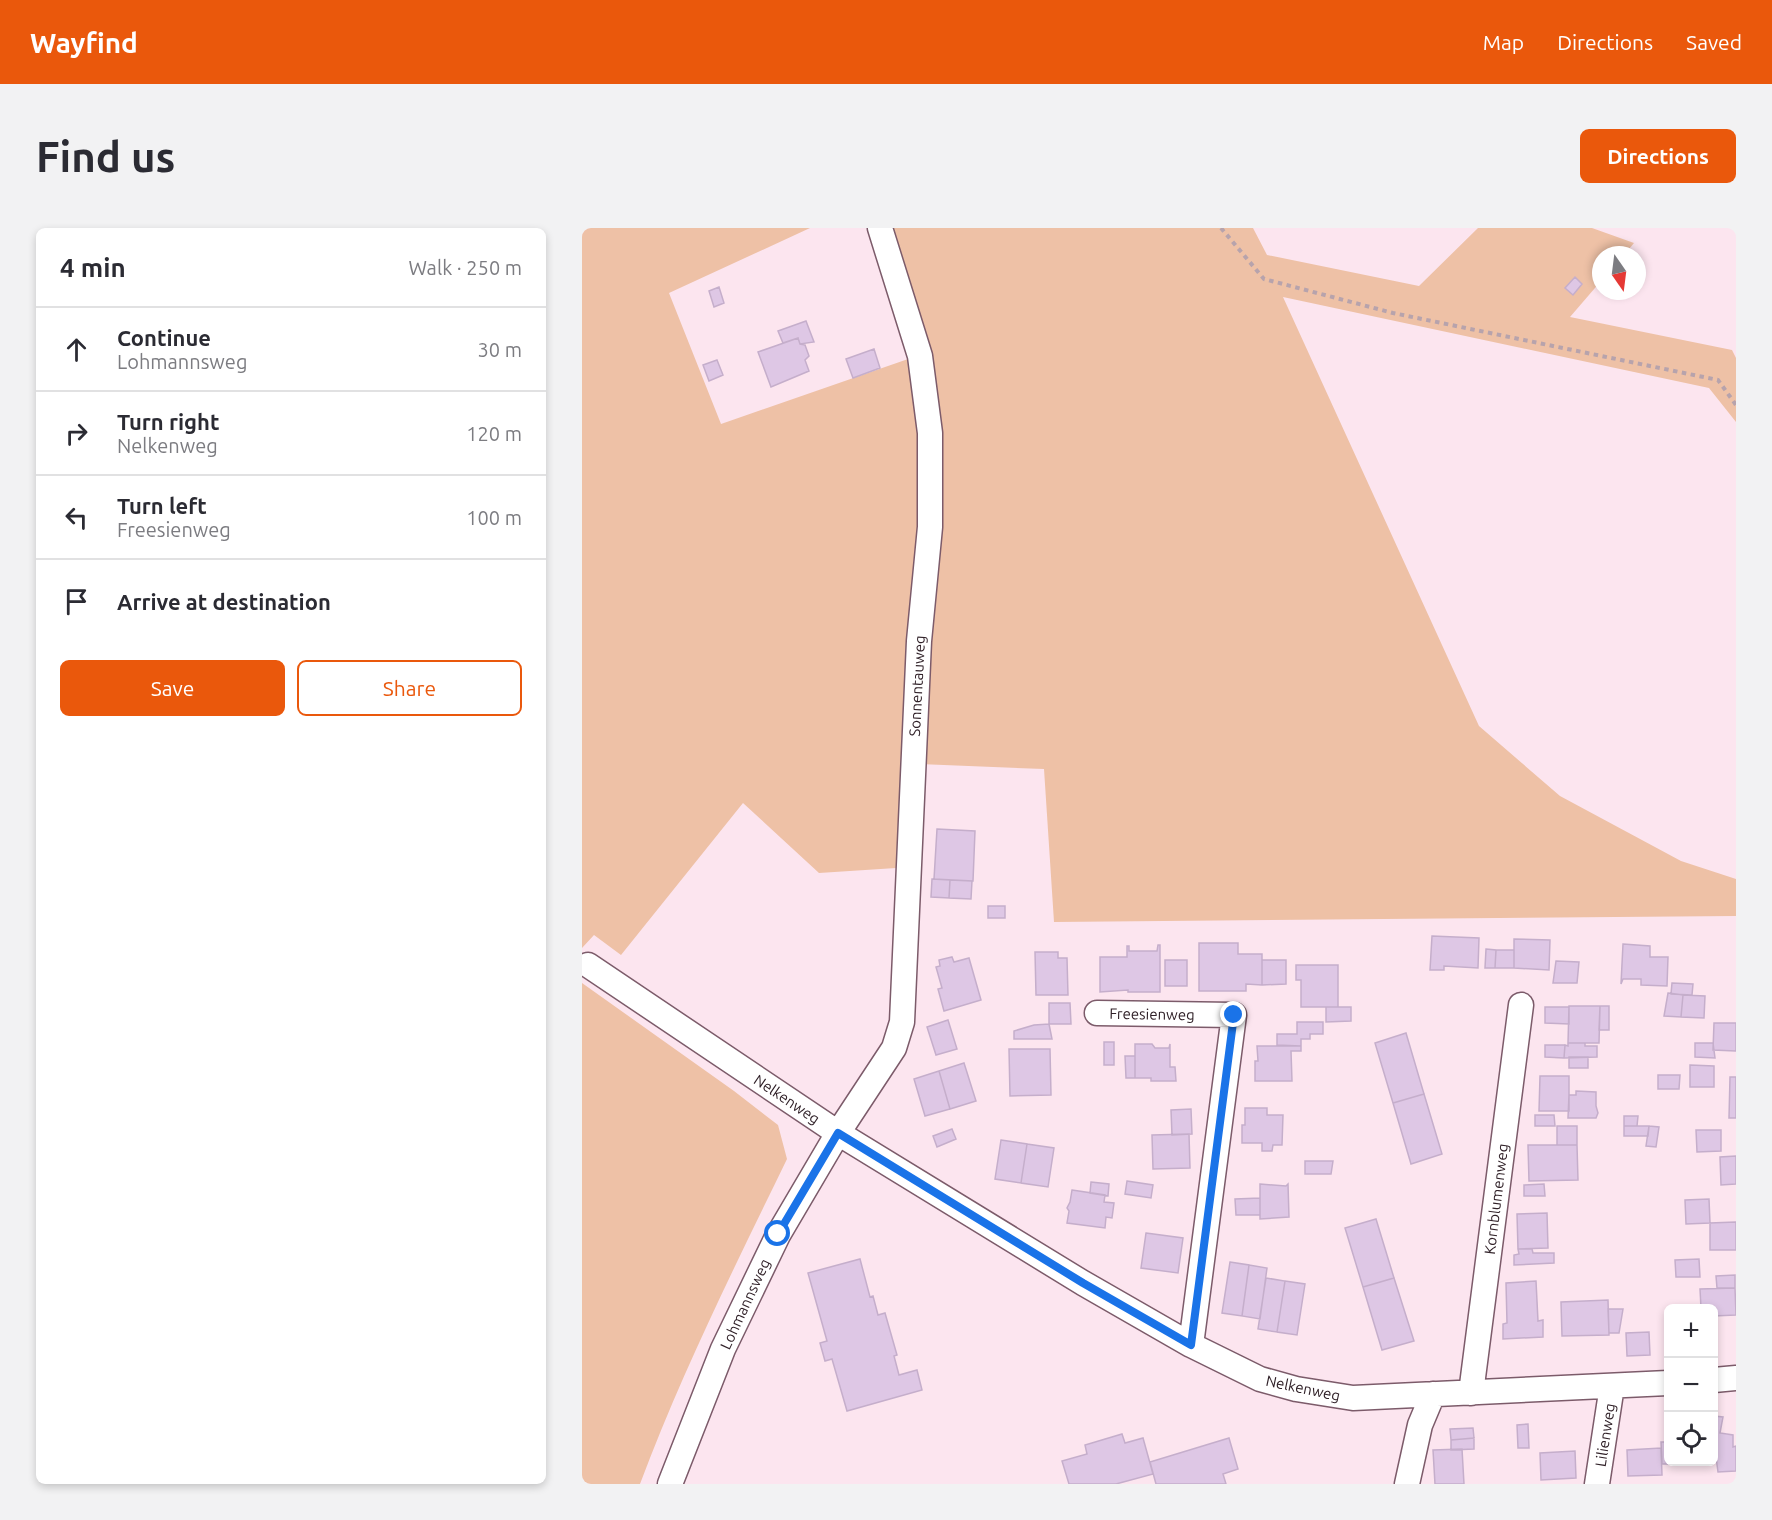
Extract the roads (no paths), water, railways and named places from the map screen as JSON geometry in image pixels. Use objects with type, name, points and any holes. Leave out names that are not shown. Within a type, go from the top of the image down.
[{"type":"street","name":"Sonnentauweg","points":[[838,1133],[894,1048],[902,1022],[919,640],[930,527],[930,433],[920,356],[880,228]]},
{"type":"street","name":"Nelkenweg","points":[[588,965],[838,1133],[1083,1283],[1191,1345],[1260,1379],[1296,1389],[1353,1398],[1664,1383]]},
{"type":"street","name":"Kornblumenweg","points":[[1471,1393],[1521,1005]]},
{"type":"street","name":"Freesienweg","points":[[1097,1013],[1234,1015],[1191,1345]]},
{"type":"street","name":"Lohmannsweg","points":[[670,1484],[723,1349],[778,1234],[838,1133]]},
{"type":"street","points":[[1718,1380],[1736,1378]]},
{"type":"street","name":"Lilienweg","points":[[1597,1484],[1612,1386]]},
{"type":"street","points":[[1407,1484],[1420,1425],[1433,1394]]}]
